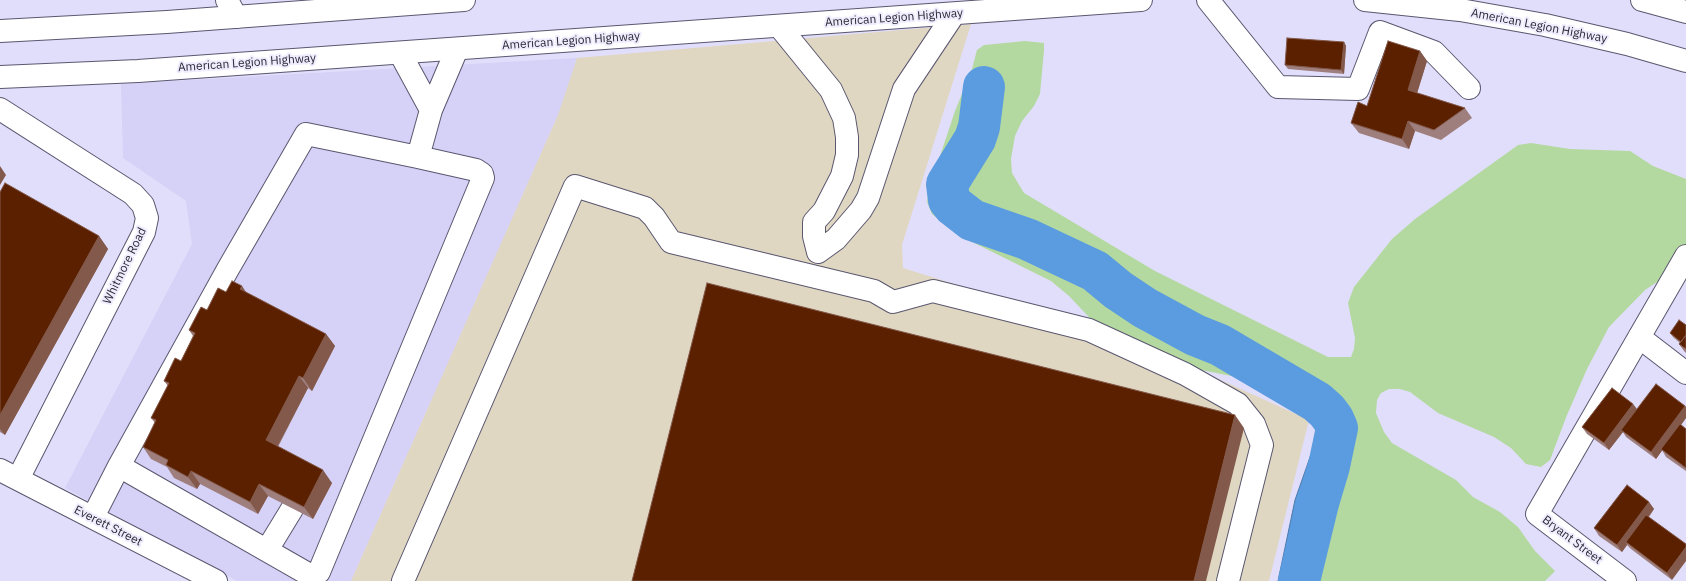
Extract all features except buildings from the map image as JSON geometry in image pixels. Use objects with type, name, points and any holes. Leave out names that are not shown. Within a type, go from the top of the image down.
[{"type":"main road","points":[[0,31],[114,25],[232,8],[464,0]]},
{"type":"main road","name":"American Legion Highway","points":[[0,77],[102,73],[400,53],[1141,0]]},
{"type":"main road","points":[[1208,0],[1278,86],[1358,89],[1380,32],[1434,52],[1469,88]]},
{"type":"main road","name":"American Legion Highway","points":[[1365,0],[1460,10],[1545,25],[1627,44],[1686,61]]},
{"type":"main road","points":[[1642,0],[1686,12]]},
{"type":"main road","points":[[818,252],[836,239],[862,210],[868,198],[904,89],[954,14]]},
{"type":"main road","points":[[779,26],[830,90],[844,118],[847,137],[848,155],[842,176],[824,211],[814,222],[814,236],[818,252],[813,276]]},
{"type":"main road","points":[[418,157],[431,110],[457,49]]},
{"type":"main road","points":[[400,53],[431,110]]},
{"type":"main road","name":"Whitmore Road","points":[[0,109],[133,194],[143,205],[146,218],[144,232],[9,474]]},
{"type":"main road","points":[[92,517],[119,466],[224,276],[306,134],[476,170],[482,174],[483,178],[319,572],[313,575],[308,574],[119,466]]},
{"type":"main road","points":[[403,581],[575,186],[645,208],[654,217],[671,242],[874,291],[893,302],[933,291],[1089,330],[1185,374],[1238,404],[1254,424],[1262,445],[1228,581]]},
{"type":"main road","points":[[1686,256],[1639,337],[1686,373]]},
{"type":"main road","name":"Bryant Street","points":[[1625,581],[1537,514],[1639,337]]},
{"type":"main road","name":"Everett Street","points":[[9,474],[216,581]]},
{"type":"main road","points":[[267,550],[292,509]]},
{"type":"shaded area","points":[[971,24],[902,245],[903,268],[1133,340],[1309,420],[1269,581],[351,581],[558,115],[577,58]]},
{"type":"shaded area","points":[[577,58],[558,115],[351,581],[237,581],[65,488],[192,244],[186,201],[123,158],[121,84]]},
{"type":"green space","points":[[1025,41],[1044,43],[1044,50],[1040,94],[1034,106],[1022,121],[1015,136],[1011,159],[1012,173],[1024,193],[1155,271],[1328,357],[1351,357],[1354,349],[1355,338],[1348,303],[1354,287],[1392,239],[1415,219],[1518,145],[1531,143],[1570,149],[1630,151],[1653,166],[1686,179],[1686,255],[1663,278],[1645,290],[1609,327],[1587,369],[1567,415],[1550,460],[1541,467],[1526,464],[1511,448],[1494,437],[1438,413],[1410,392],[1400,389],[1389,389],[1381,393],[1377,400],[1376,413],[1384,432],[1392,443],[1456,480],[1473,497],[1500,512],[1518,527],[1535,551],[1555,571],[1545,581],[1316,581],[1332,497],[1343,482],[1346,468],[1344,457],[1352,444],[1338,425],[1316,428],[1307,409],[1285,392],[1272,386],[1257,381],[1170,364],[1101,330],[1069,296],[1051,281],[960,236],[932,214],[927,202],[929,189],[955,111],[972,69],[977,50],[984,45]]},
{"type":"water","points":[[1338,425],[1345,428],[1352,444],[1344,457],[1346,468],[1343,482],[1332,497],[1316,581],[1278,581],[1295,500],[1316,440],[1316,428]]},
{"type":"waterway","points":[[984,87],[979,127],[975,139],[947,184],[949,200],[954,206],[972,220],[1027,239],[1095,271],[1118,290],[1145,308],[1195,335],[1220,345],[1317,402],[1333,419],[1337,428],[1329,466],[1318,503],[1299,581]]}]
